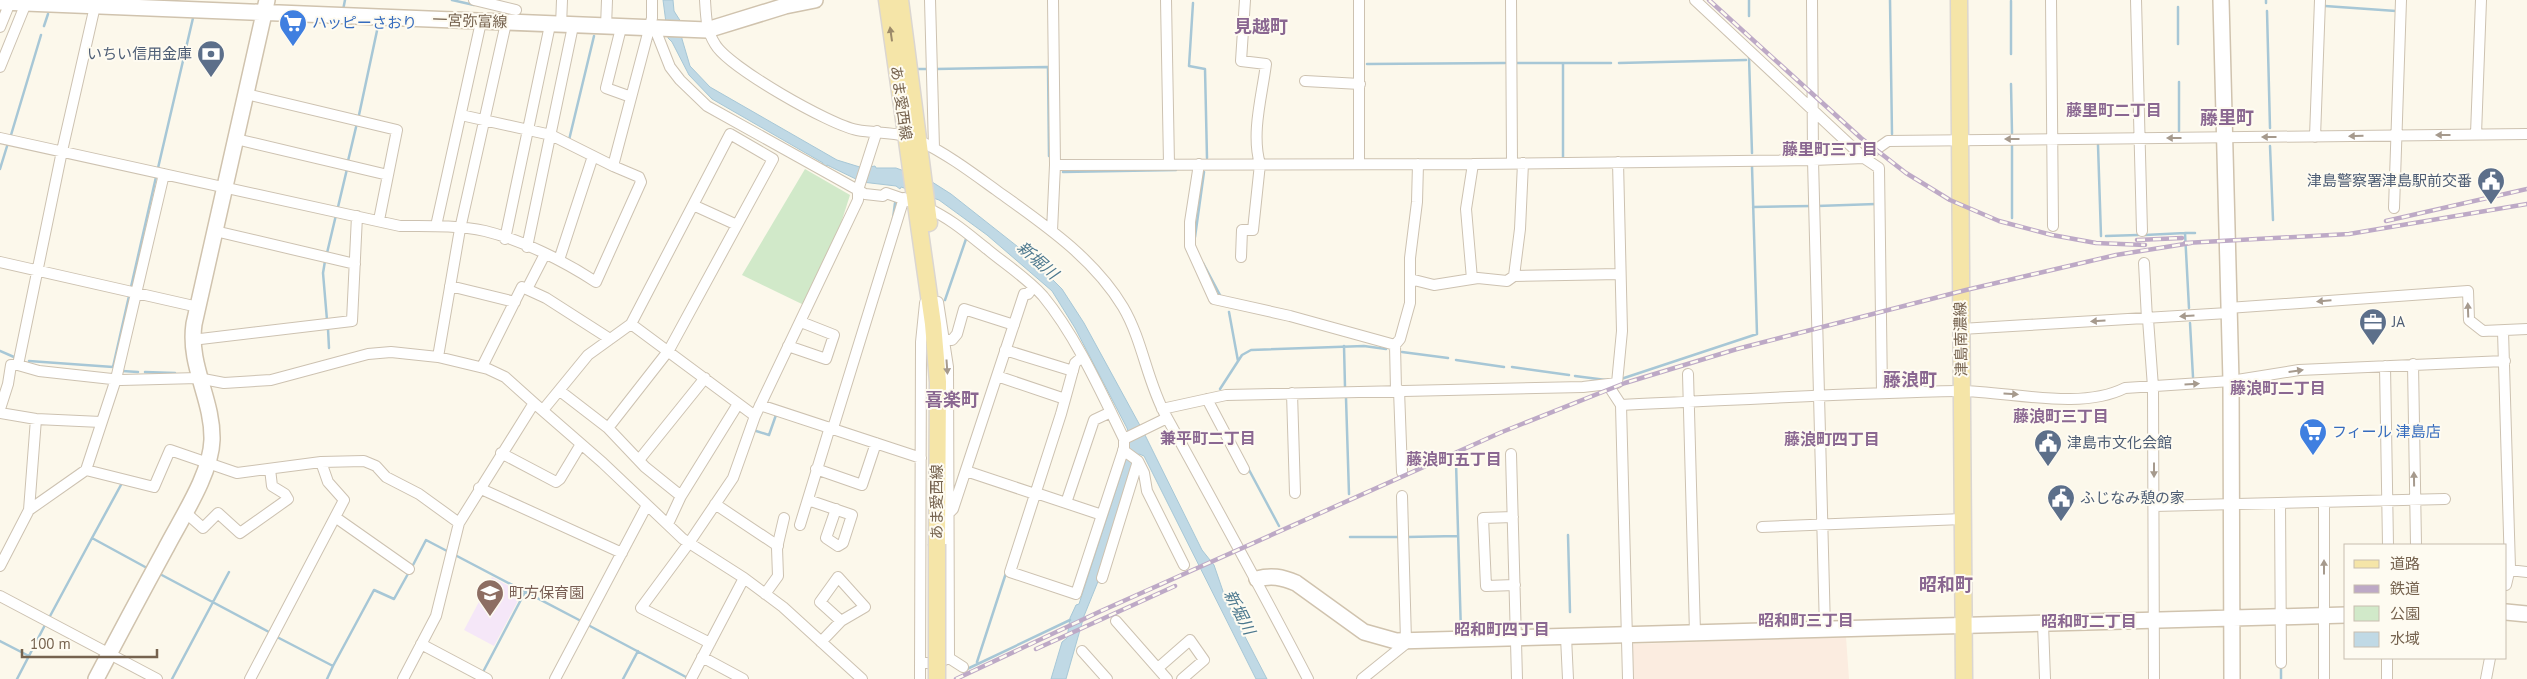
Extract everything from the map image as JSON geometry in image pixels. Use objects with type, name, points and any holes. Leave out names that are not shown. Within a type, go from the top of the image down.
[{"type":"main road","name":"あま愛西線","points":[[886,0],[920,142]]},
{"type":"main road","name":"あま愛西線","points":[[900,0],[920,142],[917,173],[918,202],[933,297],[938,382],[937,679]]},
{"type":"main road","name":"津島南濃線","points":[[1959,0],[1964,679]]},
{"type":"street","points":[[438,357],[460,229],[485,121],[513,14],[474,0]]},
{"type":"street","points":[[527,247],[551,136],[562,0]]},
{"type":"street","points":[[606,27],[607,0]]},
{"type":"street","points":[[652,0],[652,18],[670,67],[680,80],[707,106],[866,194],[883,196],[886,193],[918,202],[942,214],[1042,295],[1060,319],[1082,357],[1125,438],[1124,451],[1076,594],[1010,572],[1075,363],[1082,357]]},
{"type":"street","points":[[705,0],[708,30],[716,46],[726,56],[760,81],[843,126],[857,130],[877,131],[920,142],[1052,231],[1096,272],[1122,306],[1135,331],[1164,413],[1257,579],[1308,679]]},
{"type":"street","name":"一宮弥富線","points":[[7,2],[96,6],[137,4],[266,6],[481,22],[513,14],[561,26],[708,30],[811,0]]},
{"type":"street","points":[[920,142],[930,0]]},
{"type":"street","points":[[1052,231],[1055,165],[1053,0]]},
{"type":"street","points":[[1166,0],[1170,164]]},
{"type":"street","points":[[1241,257],[1242,230],[1253,230],[1260,164],[1257,154],[1258,131],[1266,64],[1241,61],[1245,0]]},
{"type":"street","points":[[1358,164],[1360,84],[1359,0]]},
{"type":"street","points":[[1512,0],[1512,164]]},
{"type":"street","points":[[1695,0],[1864,158],[1879,168],[1882,394]]},
{"type":"street","points":[[1812,0],[1813,160],[1825,630]]},
{"type":"street","points":[[2051,0],[2053,226]]},
{"type":"street","points":[[2136,0],[2142,231]]},
{"type":"street","points":[[2221,0],[2223,138],[2231,381],[2232,679]]},
{"type":"street","points":[[2315,137],[2320,0]]},
{"type":"street","points":[[2394,208],[2402,0]]},
{"type":"street","points":[[2476,134],[2481,0]]},
{"type":"street","points":[[0,27],[7,2]]},
{"type":"street","points":[[0,67],[26,3]]},
{"type":"street","points":[[18,365],[62,151],[96,6]]},
{"type":"street","points":[[96,679],[185,512],[208,462],[212,440],[210,418],[198,378],[192,340],[266,6]]},
{"type":"street","points":[[436,226],[481,22]]},
{"type":"street","points":[[504,238],[528,130],[561,26]]},
{"type":"street","points":[[621,28],[606,88],[631,97]]},
{"type":"street","points":[[613,166],[631,97],[655,29]]},
{"type":"street","points":[[1305,81],[1360,84]]},
{"type":"street","points":[[246,94],[397,130],[379,220]]},
{"type":"street","points":[[0,138],[400,226],[436,226],[484,231],[559,260],[596,282],[641,182],[639,178],[551,136],[461,115]]},
{"type":"street","points":[[710,643],[641,608],[689,544],[733,478],[755,416],[858,200],[858,190],[877,131]]},
{"type":"street","points":[[542,410],[560,392],[588,355],[631,324],[730,134],[773,159],[669,350],[608,428]]},
{"type":"street","points":[[1055,165],[1512,164],[1813,160],[1864,158],[1888,141],[2527,134]]},
{"type":"street","points":[[236,139],[388,175]]},
{"type":"street","points":[[559,260],[593,156]]},
{"type":"street","points":[[1125,438],[1147,426],[1164,413],[1226,395],[1608,385],[1617,383],[1622,331],[1618,162]]},
{"type":"street","points":[[1514,276],[1520,229],[1523,163]]},
{"type":"street","points":[[1199,164],[1190,222],[1190,246],[1214,299],[1290,316],[1395,345]]},
{"type":"street","points":[[1402,472],[1395,345],[1400,339],[1410,303],[1418,164]]},
{"type":"street","points":[[1472,280],[1466,209],[1473,164]]},
{"type":"street","points":[[29,510],[86,470],[116,379],[164,174]]},
{"type":"street","points":[[800,525],[816,469],[918,202]]},
{"type":"street","points":[[693,205],[737,225]]},
{"type":"street","points":[[192,340],[352,321],[357,216]]},
{"type":"street","points":[[215,231],[355,264]]},
{"type":"street","points":[[527,289],[545,254]]},
{"type":"street","points":[[0,262],[198,307]]},
{"type":"street","points":[[2144,263],[2153,387],[2154,679]]},
{"type":"street","points":[[1410,279],[1434,285],[1472,280],[1508,281],[1514,276],[1620,274]]},
{"type":"street","points":[[450,286],[514,302]]},
{"type":"street","points":[[482,367],[522,287],[546,298],[610,339]]},
{"type":"street","points":[[948,513],[953,509],[1024,294],[1028,294],[1032,287]]},
{"type":"street","points":[[1961,329],[2148,319],[2468,291],[2469,320],[2483,332],[2527,329]]},
{"type":"street","points":[[933,297],[944,340],[948,367],[949,658]]},
{"type":"street","points":[[920,679],[921,342],[933,297]]},
{"type":"street","points":[[944,340],[952,340],[956,334],[964,309],[1014,325]]},
{"type":"street","points":[[788,346],[826,359],[834,335],[801,322]]},
{"type":"street","points":[[631,324],[669,350],[755,416]]},
{"type":"street","points":[[2503,330],[2509,570],[2507,580]]},
{"type":"street","points":[[1005,350],[1073,371]]},
{"type":"street","points":[[0,410],[8,384],[10,365],[18,365],[40,372],[116,379],[198,378],[224,383],[272,380],[368,354],[391,352],[438,357],[482,367],[505,377],[689,544],[766,594],[862,679]]},
{"type":"street","points":[[1622,405],[1962,391],[2071,398],[2114,394],[2125,388],[2231,381],[2299,370],[2505,361]]},
{"type":"street","points":[[2413,364],[2416,544]]},
{"type":"street","points":[[2385,366],[2388,544]]},
{"type":"street","points":[[1688,374],[1695,634]]},
{"type":"street","points":[[997,376],[1065,398]]},
{"type":"street","points":[[639,460],[705,378]]},
{"type":"street","points":[[1608,385],[1622,405],[1628,679]]},
{"type":"street","points":[[560,392],[608,428],[639,460],[681,496]]},
{"type":"street","points":[[1292,393],[1294,493]]},
{"type":"street","points":[[1207,399],[1244,469]]},
{"type":"street","points":[[403,679],[436,616],[458,523],[501,452],[534,403]]},
{"type":"street","points":[[668,524],[681,496],[738,404]]},
{"type":"street","points":[[760,405],[832,427],[921,458]]},
{"type":"street","points":[[1066,502],[1094,420],[1111,412]]},
{"type":"street","points":[[0,413],[36,419],[101,422]]},
{"type":"street","points":[[0,566],[29,510],[36,419]]},
{"type":"street","points":[[816,469],[862,485],[876,443]]},
{"type":"street","points":[[501,452],[556,482],[560,479],[581,444]]},
{"type":"street","points":[[86,470],[154,487],[170,450],[237,473],[322,462],[364,461],[376,466],[386,477],[419,494],[458,523]]},
{"type":"street","points":[[1124,451],[1138,461],[1144,473],[1147,491],[1184,565]]},
{"type":"street","points":[[1511,454],[1517,679]]},
{"type":"street","points":[[1102,578],[1138,461]]},
{"type":"street","points":[[250,679],[344,500],[328,482],[322,462]]},
{"type":"street","points":[[949,467],[1102,514]]},
{"type":"street","points":[[185,512],[203,528],[218,513],[240,533],[288,499],[285,494],[272,486],[270,469]]},
{"type":"street","points":[[479,488],[622,553]]},
{"type":"street","points":[[1402,496],[1408,641]]},
{"type":"street","points":[[2154,506],[2444,499]]},
{"type":"street","points":[[808,500],[836,509]]},
{"type":"street","points":[[2324,502],[2324,679]]},
{"type":"street","points":[[2280,503],[2281,663]]},
{"type":"street","points":[[715,504],[778,546]]},
{"type":"street","points":[[556,679],[647,505]]},
{"type":"street","points":[[335,517],[409,569]]},
{"type":"street","points":[[1513,517],[1483,518],[1486,586],[1515,585]]},
{"type":"street","points":[[766,594],[778,576],[778,546],[784,518]]},
{"type":"street","points":[[1762,527],[1963,519]]},
{"type":"street","points":[[2509,570],[2527,572]]},
{"type":"street","points":[[1257,579],[1267,576],[1283,578],[1296,583],[1364,632],[1384,639],[1408,641],[2344,615]]},
{"type":"street","points":[[822,642],[841,621],[865,607],[838,577],[820,602],[841,621]]},
{"type":"street","points":[[691,679],[744,578]]},
{"type":"street","points":[[0,596],[157,679]]},
{"type":"street","points":[[920,603],[949,603]]},
{"type":"street","points":[[2507,612],[2527,614]]},
{"type":"street","points":[[1116,621],[1167,679]]},
{"type":"street","points":[[2044,624],[2045,679]]},
{"type":"street","points":[[1566,637],[1568,679]]},
{"type":"street","points":[[1158,668],[1190,640],[1204,660],[1182,679]]},
{"type":"street","points":[[1362,679],[1408,641]]},
{"type":"street","points":[[422,644],[487,679]]},
{"type":"street","points":[[1082,651],[1107,679]]},
{"type":"street","points":[[702,657],[743,679]]},
{"type":"street","points":[[920,662],[934,664],[949,658]]},
{"type":"street","points":[[949,658],[963,667]]},
{"type":"street","points":[[2387,659],[2387,679]]},
{"type":"street","points":[[2486,679],[2490,659]]},
{"type":"shaded area","name":"町方保育園","points":[[492,577],[522,593],[494,646],[464,630]]},
{"type":"shaded area","points":[[1846,637],[1849,679],[1631,679],[1631,644]]},
{"type":"green space","points":[[805,169],[850,195],[835,242],[806,306],[742,275]]},
{"type":"water","points":[[663,0],[673,0],[674,11],[681,22],[682,39],[690,66],[710,87],[837,160],[863,168],[875,166],[876,168],[896,168],[929,180],[951,194],[1027,254],[1062,289],[1084,323],[1143,431],[1202,550],[1214,565],[1226,600],[1267,679],[1256,679],[1144,456],[1139,454],[1136,456],[1099,579],[1084,616],[1066,679],[1051,679],[1062,642],[1067,638],[1070,618],[1076,605],[1079,604],[1128,453],[1130,438],[1127,428],[1075,328],[1052,291],[987,235],[939,200],[901,187],[900,189],[896,186],[862,182],[827,165],[826,167],[822,165],[823,163],[712,99],[689,75],[672,42],[668,38]]},
{"type":"waterway","points":[[343,10],[345,0]]},
{"type":"waterway","points":[[452,0],[474,5]]},
{"type":"waterway","points":[[1749,0],[1749,16]]},
{"type":"waterway","points":[[1890,0],[1892,134]]},
{"type":"waterway","points":[[2011,1],[2011,54]]},
{"type":"waterway","points":[[1193,3],[1189,66],[1205,69],[1207,158]]},
{"type":"waterway","points":[[2325,6],[2396,11]]},
{"type":"waterway","points":[[2178,7],[2178,44]]},
{"type":"waterway","points":[[2267,11],[2270,128]]},
{"type":"waterway","points":[[44,26],[48,14]]},
{"type":"waterway","points":[[158,168],[193,18]]},
{"type":"waterway","points":[[359,115],[378,26]]},
{"type":"waterway","points":[[11,135],[41,35]]},
{"type":"waterway","points":[[569,140],[594,36]]},
{"type":"waterway","points":[[1749,57],[1752,153]]},
{"type":"waterway","points":[[1619,63],[1746,60]]},
{"type":"waterway","points":[[1367,64],[1505,63]]},
{"type":"waterway","points":[[1515,63],[1611,63]]},
{"type":"waterway","points":[[1563,64],[1563,157]]},
{"type":"waterway","points":[[936,69],[1048,67],[1049,156]]},
{"type":"waterway","points":[[918,69],[928,69]]},
{"type":"waterway","points":[[2179,82],[2179,131]]},
{"type":"waterway","points":[[2011,84],[2012,133]]},
{"type":"waterway","points":[[348,161],[357,123]]},
{"type":"waterway","points":[[0,169],[8,143]]},
{"type":"waterway","points":[[2012,145],[2012,218]]},
{"type":"waterway","points":[[2098,145],[2101,236]]},
{"type":"waterway","points":[[2270,146],[2273,220]]},
{"type":"waterway","points":[[1621,379],[1757,334],[1752,166]]},
{"type":"waterway","points":[[338,207],[347,169]]},
{"type":"waterway","points":[[1063,172],[1176,170]]},
{"type":"waterway","points":[[1195,237],[1204,172]]},
{"type":"waterway","points":[[131,287],[156,177]]},
{"type":"waterway","points":[[893,219],[895,203]]},
{"type":"waterway","points":[[1817,206],[1876,204]]},
{"type":"waterway","points":[[1753,207],[1812,206]]},
{"type":"waterway","points":[[327,253],[336,215]]},
{"type":"waterway","points":[[2145,235],[2185,233]]},
{"type":"waterway","points":[[2189,308],[2185,233],[2195,233]]},
{"type":"waterway","points":[[2106,236],[2138,235]]},
{"type":"waterway","points":[[945,300],[966,239]]},
{"type":"waterway","points":[[325,261],[323,273],[327,320]]},
{"type":"waterway","points":[[1203,263],[1220,295]]},
{"type":"waterway","points":[[29,361],[113,367],[129,296]]},
{"type":"waterway","points":[[1229,312],[1238,361]]},
{"type":"waterway","points":[[2190,323],[2193,377]]},
{"type":"waterway","points":[[328,329],[329,348]]},
{"type":"waterway","points":[[1344,346],[1345,387]]},
{"type":"waterway","points":[[1220,389],[1242,355],[1251,350],[1364,346],[1386,349]]},
{"type":"waterway","points":[[0,351],[14,357]]},
{"type":"waterway","points":[[1402,352],[1448,358]]},
{"type":"waterway","points":[[1456,360],[1504,367]]},
{"type":"waterway","points":[[1512,367],[1569,375]]},
{"type":"waterway","points":[[122,371],[138,372]]},
{"type":"waterway","points":[[145,372],[175,373]]},
{"type":"waterway","points":[[1575,376],[1606,380]]},
{"type":"waterway","points":[[1346,398],[1349,494]]},
{"type":"waterway","points":[[753,430],[769,435],[776,415]]},
{"type":"waterway","points":[[1456,462],[1461,633]]},
{"type":"waterway","points":[[1248,468],[1279,526]]},
{"type":"waterway","points":[[92,538],[122,483]]},
{"type":"waterway","points":[[1568,535],[1570,612]]},
{"type":"waterway","points":[[1407,537],[1458,536]]},
{"type":"waterway","points":[[1350,537],[1399,537]]},
{"type":"waterway","points":[[49,618],[92,538],[147,568]]},
{"type":"waterway","points":[[412,567],[426,540],[447,551]]},
{"type":"waterway","points":[[455,555],[581,621]]},
{"type":"waterway","points":[[172,679],[229,572]]},
{"type":"waterway","points":[[277,637],[333,666],[374,590],[394,599],[409,572]]},
{"type":"waterway","points":[[158,573],[269,632]]},
{"type":"waterway","points":[[977,662],[1006,573]]},
{"type":"waterway","points":[[483,672],[525,592]]},
{"type":"waterway","points":[[965,670],[1070,620]]},
{"type":"waterway","points":[[17,679],[45,625]]},
{"type":"waterway","points":[[588,625],[686,677]]},
{"type":"waterway","points":[[0,641],[29,656]]},
{"type":"waterway","points":[[623,679],[638,651]]},
{"type":"waterway","points":[[327,679],[333,666]]},
{"type":"waterway","points":[[2281,666],[2281,679]]},
{"type":"railway","points":[[1709,0],[1861,138],[1906,173],[1950,200],[1999,221],[2052,235],[2096,243],[2145,245]]},
{"type":"railway","points":[[2386,221],[2527,189]]},
{"type":"railway","points":[[2185,243],[2349,234],[2527,204]]},
{"type":"railway","points":[[2137,240],[2182,238]]},
{"type":"railway","points":[[956,679],[1101,611],[1502,432],[1625,383],[1737,349],[1966,290],[2116,255],[2191,243]]},
{"type":"railway","points":[[1036,649],[1175,586]]},
{"type":"place","name":"ハッピーさおり","points":[[293,47]]},
{"type":"place","name":"いちい信用金庫","points":[[211,78]]},
{"type":"place","name":"津島警察署津島駅前交番","points":[[2491,205]]},
{"type":"place","name":"JA","points":[[2373,346]]},
{"type":"place","name":"フィール 津島店","points":[[2313,456]]},
{"type":"place","name":"津島市文化会館","points":[[2048,467]]},
{"type":"place","name":"ふじなみ憩の家","points":[[2061,522]]},
{"type":"place","name":"町方保育園","points":[[490,617]]},
{"type":"district","name":"見越町","points":[[1261,27]]},
{"type":"district","name":"藤里町二丁目","points":[[2114,110]]},
{"type":"district","name":"藤里町","points":[[2227,118]]},
{"type":"district","name":"藤里町三丁目","points":[[1830,149]]},
{"type":"district","name":"藤浪町","points":[[1910,380]]},
{"type":"district","name":"藤浪町二丁目","points":[[2278,388]]},
{"type":"district","name":"喜楽町","points":[[952,400]]},
{"type":"district","name":"藤浪町三丁目","points":[[2061,416]]},
{"type":"district","name":"兼平町二丁目","points":[[1208,438]]},
{"type":"district","name":"藤浪町四丁目","points":[[1832,439]]},
{"type":"district","name":"藤浪町五丁目","points":[[1454,459]]},
{"type":"district","name":"昭和町","points":[[1946,585]]},
{"type":"district","name":"昭和町三丁目","points":[[1806,620]]},
{"type":"district","name":"昭和町二丁目","points":[[2089,621]]},
{"type":"district","name":"昭和町四丁目","points":[[1502,629]]},
{"type":"water label","name":"新堀川","points":[[1038,260]]},
{"type":"water label","name":"新堀川","points":[[1240,612]]}]
